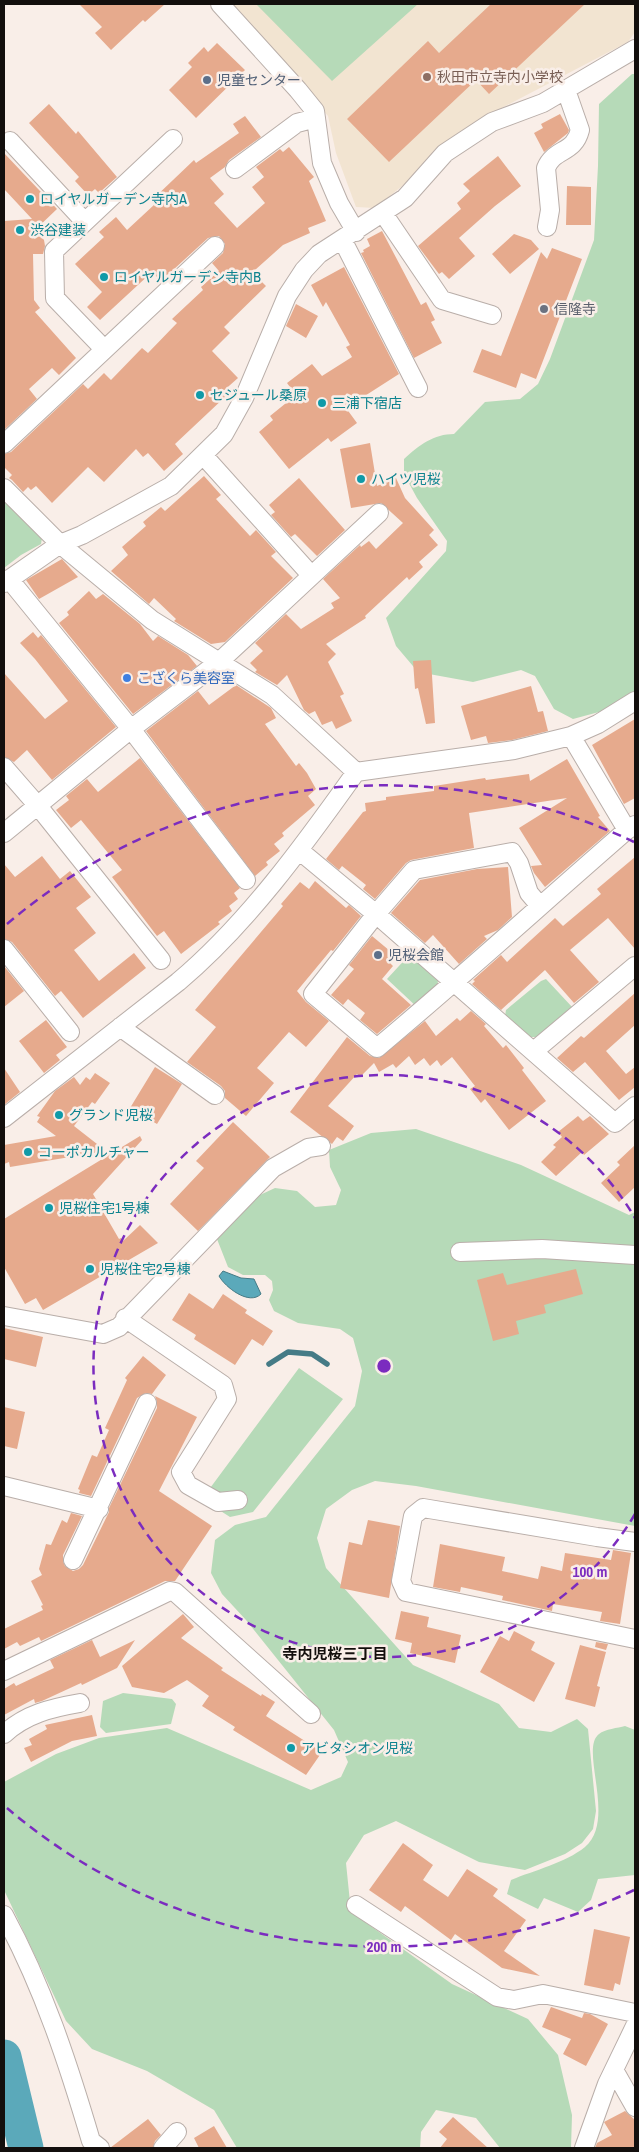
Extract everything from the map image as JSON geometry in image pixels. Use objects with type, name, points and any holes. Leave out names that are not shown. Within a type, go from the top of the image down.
[{"type":"street","points":[[220,4],[315,111],[322,163],[349,235],[418,388]]},
{"type":"street","points":[[246,880],[131,729],[6,581],[60,544],[82,535],[171,486],[224,434],[244,398],[291,290],[304,270],[319,254],[404,198],[445,153],[492,122],[543,103],[635,49]]},
{"type":"street","points":[[547,227],[550,210],[546,168],[553,157],[574,145],[580,130],[566,90]]},
{"type":"street","points":[[235,169],[297,123],[316,118]]},
{"type":"street","points":[[104,349],[55,298],[54,251],[173,139]]},
{"type":"street","points":[[10,141],[85,222]]},
{"type":"street","points":[[383,213],[442,300],[492,315]]},
{"type":"street","points":[[4,444],[215,246]]},
{"type":"street","points":[[203,455],[310,575]]},
{"type":"street","points":[[4,488],[60,544],[152,620],[272,695],[356,772]]},
{"type":"street","points":[[4,833],[131,729],[220,661],[310,575],[379,513]]},
{"type":"street","points":[[4,1118],[205,960],[300,851],[356,772],[514,750],[570,736],[598,724],[635,701]]},
{"type":"street","points":[[540,906],[529,893],[519,863],[512,852],[414,870],[376,914],[313,994],[376,1048],[454,984],[631,827],[570,736]]},
{"type":"street","points":[[4,767],[38,806],[161,960]]},
{"type":"street","points":[[300,851],[376,914],[615,1123],[635,1106]]},
{"type":"street","points":[[4,949],[70,1032]]},
{"type":"street","points":[[534,1051],[635,966]]},
{"type":"street","points":[[120,1027],[215,1095]]},
{"type":"street","points":[[4,1316],[103,1334],[119,1326],[273,1168],[308,1148],[321,1146]]},
{"type":"street","points":[[460,1252],[542,1249],[635,1255]]},
{"type":"street","points":[[125,1318],[223,1385],[227,1399],[181,1472],[188,1485],[218,1502],[238,1500]]},
{"type":"street","points":[[73,1560],[99,1509],[147,1403]]},
{"type":"street","points":[[4,1486],[99,1509]]},
{"type":"street","points":[[635,1542],[423,1508],[413,1516],[401,1581],[406,1592],[635,1640]]},
{"type":"street","points":[[4,1671],[170,1591],[175,1592],[311,1714]]},
{"type":"street","points":[[4,1734],[28,1716],[51,1708],[80,1703]]},
{"type":"street","points":[[356,1905],[498,1997],[514,2000],[543,1994],[635,2013]]},
{"type":"street","points":[[4,1915],[27,1957],[67,2059],[91,2142],[100,2148]]},
{"type":"street","points":[[584,2148],[600,2102],[635,2026]]},
{"type":"street","points":[[614,2070],[635,2107]]},
{"type":"street","points":[[163,2148],[177,2132]]},
{"type":"shaded area","name":"秋田市立寺内小学校","points":[[229,4],[635,4],[635,32],[628,42],[492,113],[375,208],[356,207],[336,153],[328,116]]},
{"type":"green space","points":[[256,4],[418,4],[332,81]]},
{"type":"green space","points":[[632,74],[635,74],[635,693],[610,709],[573,719],[554,709],[535,676],[521,670],[473,682],[418,672],[396,646],[386,618],[446,551],[447,541],[417,498],[404,474],[404,459],[415,449],[433,438],[454,434],[485,402],[520,399],[538,384],[550,359],[594,240],[599,104]]},
{"type":"green space","points":[[4,497],[42,538],[41,544],[21,555],[4,568]]},
{"type":"green space","points":[[410,954],[438,981],[437,988],[418,1008],[387,979]]},
{"type":"green space","points":[[546,979],[573,1008],[536,1037],[529,1037],[505,1016],[506,1010]]},
{"type":"green space","points":[[416,1129],[521,1165],[629,1215],[635,1212],[635,1526],[416,1486],[375,1481],[352,1490],[326,1509],[317,1538],[326,1568],[413,1665],[499,1704],[519,1728],[551,1732],[577,1719],[588,1729],[596,1811],[593,1829],[582,1843],[565,1854],[525,1870],[479,1862],[396,1821],[364,1835],[346,1863],[351,1912],[452,1984],[528,2019],[558,2055],[572,2115],[571,2148],[500,2148],[476,2118],[436,2110],[421,2132],[420,2148],[237,2148],[214,2110],[147,2071],[92,2049],[66,2021],[4,1890],[4,1782],[56,1754],[99,1738],[167,1728],[311,1790],[341,1777],[348,1762],[334,1730],[246,1620],[222,1594],[211,1573],[215,1540],[235,1525],[266,1517],[355,1406],[362,1371],[353,1338],[340,1329],[298,1323],[274,1311],[269,1300],[273,1290],[272,1281],[265,1275],[243,1275],[228,1267],[215,1234],[238,1205],[275,1188],[297,1191],[315,1207],[336,1205],[341,1190],[330,1167],[329,1150],[371,1133]]},
{"type":"green space","points":[[299,1368],[343,1399],[253,1512],[230,1517],[202,1499]]},
{"type":"green space","points":[[123,1693],[172,1699],[176,1704],[171,1724],[106,1733],[100,1727],[103,1701]]},
{"type":"green space","points":[[625,1726],[635,1730],[635,1875],[598,1879],[591,1900],[578,1912],[544,1898],[538,1909],[507,1894],[511,1880],[568,1858],[585,1847],[594,1835],[598,1820],[598,1803],[593,1754],[594,1742],[602,1732]]},
{"type":"water","points":[[223,1271],[241,1278],[254,1279],[261,1294],[250,1298],[238,1294],[226,1285],[219,1276]]},
{"type":"building","points":[[79,4],[165,4],[145,22],[143,20],[111,50],[95,33],[102,27]]},
{"type":"building","points":[[491,4],[585,4],[489,94],[476,80],[389,162],[347,119],[428,41],[439,53]]},
{"type":"building","name":"児童センター","points":[[217,43],[245,70],[196,118],[169,90],[192,67],[188,63],[204,47],[208,52]]},
{"type":"building","points":[[49,104],[76,134],[78,131],[117,177],[99,193],[95,189],[88,195],[75,181],[79,177],[29,123]]},
{"type":"building","points":[[560,114],[569,130],[568,133],[544,152],[534,133],[543,128],[541,124]]},
{"type":"building","points":[[245,116],[261,137],[229,160],[225,167],[210,178],[224,194],[214,203],[237,228],[265,203],[252,187],[264,177],[256,167],[280,149],[283,152],[289,147],[314,177],[309,181],[326,221],[308,228],[310,233],[283,245],[255,270],[257,272],[255,275],[266,286],[224,327],[230,333],[212,351],[238,378],[221,393],[225,397],[175,444],[183,454],[164,471],[148,453],[143,457],[136,449],[104,482],[88,467],[52,503],[36,486],[31,490],[28,487],[23,492],[9,478],[12,475],[4,467],[4,454],[11,452],[83,384],[88,389],[104,373],[111,380],[142,348],[148,353],[177,323],[172,319],[203,290],[201,287],[219,271],[212,263],[223,253],[225,244],[219,236],[208,238],[161,281],[152,272],[100,320],[87,307],[102,292],[75,264],[104,237],[99,232],[116,217],[127,230],[155,204],[152,200],[194,160],[196,163],[239,133],[233,124]]},
{"type":"building","points":[[4,153],[57,209],[35,230],[44,240],[45,246],[43,254],[33,254],[34,300],[40,308],[35,312],[76,358],[59,375],[52,368],[29,389],[37,399],[4,430],[4,221],[32,219],[4,189]]},
{"type":"building","points":[[498,156],[521,186],[459,238],[475,256],[449,279],[442,272],[439,274],[418,246],[461,209],[457,203],[470,191],[463,184]]},
{"type":"building","points":[[567,186],[591,187],[591,225],[566,225]]},
{"type":"building","points":[[382,231],[421,305],[426,302],[435,320],[431,322],[442,343],[414,358],[361,253],[370,246],[367,239]]},
{"type":"building","points":[[514,234],[531,240],[539,249],[510,274],[492,254]]},
{"type":"building","name":"信隆寺","points":[[552,248],[582,259],[536,379],[521,373],[516,388],[473,372],[482,349],[501,356],[541,252],[547,259]]},
{"type":"building","points":[[344,267],[399,374],[346,408],[357,423],[331,442],[328,438],[289,469],[259,432],[273,420],[270,416],[296,395],[287,383],[312,364],[322,376],[352,357],[346,347],[350,345],[326,302],[323,307],[311,285]]},
{"type":"building","points":[[296,304],[318,316],[306,338],[286,326]]},
{"type":"building","points":[[370,443],[377,486],[396,478],[405,498],[434,530],[429,535],[438,545],[419,562],[423,567],[409,580],[407,577],[365,616],[366,618],[326,644],[336,654],[328,662],[344,694],[340,696],[352,721],[336,729],[332,721],[322,725],[315,711],[309,714],[304,710],[287,675],[277,685],[255,672],[257,670],[250,663],[263,651],[255,643],[286,614],[301,629],[334,608],[331,603],[340,598],[323,579],[360,545],[361,547],[369,541],[376,549],[403,523],[381,503],[351,508],[340,449]]},
{"type":"building","points":[[204,476],[221,495],[216,499],[250,536],[256,530],[276,552],[271,556],[293,578],[225,642],[211,644],[174,621],[176,619],[154,598],[149,604],[111,571],[128,555],[122,547],[146,526],[143,522],[161,507],[165,511]]},
{"type":"building","points":[[299,478],[345,530],[317,556],[295,534],[291,537],[271,515],[275,512],[269,505]]},
{"type":"building","points":[[62,559],[78,577],[39,599],[26,580]]},
{"type":"building","points":[[89,591],[96,599],[103,594],[140,624],[153,641],[158,636],[188,655],[197,666],[133,714],[59,623],[69,615],[67,612]]},
{"type":"building","points":[[33,632],[38,638],[41,635],[116,727],[52,780],[27,750],[14,762],[4,757],[4,673],[45,719],[68,701],[20,643]]},
{"type":"building","points":[[431,660],[435,723],[426,724],[418,688],[415,689],[413,661]]},
{"type":"building","points":[[236,685],[271,708],[276,718],[265,724],[296,766],[299,763],[307,773],[316,789],[308,796],[315,805],[282,833],[284,836],[274,844],[280,851],[266,862],[268,865],[255,876],[146,731],[198,691],[209,705]]},
{"type":"building","points":[[531,686],[538,712],[543,711],[548,731],[512,740],[488,743],[486,736],[471,740],[461,706]]},
{"type":"building","points":[[635,719],[635,798],[624,804],[592,745]]},
{"type":"building","points":[[140,758],[240,888],[234,893],[238,899],[229,906],[232,911],[218,922],[220,924],[181,954],[164,931],[157,936],[112,877],[122,870],[81,820],[71,828],[56,810],[69,800],[66,796],[87,779],[98,792]]},
{"type":"building","points":[[567,759],[600,816],[598,817],[610,831],[545,887],[531,866],[542,865],[519,828],[567,798],[469,813],[474,848],[411,860],[406,863],[375,899],[363,889],[366,885],[342,866],[339,870],[326,859],[363,812],[366,811],[365,803],[386,800],[386,797],[434,791],[434,786],[485,778],[486,780],[529,774],[530,781]]},
{"type":"building","points":[[42,856],[60,879],[70,871],[91,897],[76,908],[96,933],[74,950],[99,981],[134,953],[146,968],[83,1018],[61,991],[55,996],[12,942],[4,939],[4,864],[15,877]]},
{"type":"building","points":[[635,857],[635,949],[608,918],[570,950],[599,982],[574,1003],[545,970],[501,1010],[472,984],[475,981],[473,980],[501,955],[507,962],[555,918],[563,926],[601,894],[597,889]]},
{"type":"building","points":[[508,867],[512,917],[498,930],[484,936],[487,939],[459,964],[433,935],[425,943],[391,913],[420,880],[477,869]]},
{"type":"building","points":[[315,881],[346,908],[349,905],[361,916],[297,991],[306,1002],[329,1021],[306,1047],[289,1032],[257,1068],[274,1083],[246,1116],[225,1098],[225,1091],[221,1086],[187,1062],[216,1027],[195,1010],[283,906],[281,904],[300,882],[309,889]]},
{"type":"building","points":[[372,936],[396,956],[390,963],[393,966],[382,979],[411,1005],[377,1034],[360,1020],[365,1013],[348,999],[343,1005],[331,995],[354,969],[349,965]]},
{"type":"building","points":[[4,966],[24,991],[4,1007]]},
{"type":"building","points":[[635,993],[635,1025],[606,1051],[626,1074],[635,1067],[635,1087],[619,1100],[585,1062],[573,1072],[557,1058],[581,1036],[584,1038]]},
{"type":"building","points":[[471,1011],[486,1024],[484,1026],[503,1048],[506,1045],[524,1068],[522,1070],[546,1101],[509,1130],[485,1099],[481,1103],[470,1089],[475,1086],[452,1057],[441,1066],[437,1060],[430,1066],[424,1058],[415,1065],[409,1056],[396,1068],[393,1064],[379,1072],[374,1063],[360,1077],[357,1074],[328,1106],[354,1126],[343,1141],[337,1137],[332,1144],[290,1112],[347,1037],[370,1056],[379,1058],[425,1021],[436,1036],[457,1018],[460,1021]]},
{"type":"building","points":[[46,1020],[67,1047],[56,1055],[60,1060],[44,1073],[19,1041]]},
{"type":"building","points":[[155,1067],[182,1084],[157,1124],[130,1108]]},
{"type":"building","points":[[4,1068],[20,1092],[4,1105]]},
{"type":"building","points":[[95,1073],[110,1083],[95,1104],[92,1102],[74,1126],[106,1151],[10,1167],[9,1162],[4,1164],[4,1145],[56,1136],[37,1122],[40,1117],[37,1116],[55,1091],[74,1077],[80,1085],[86,1077],[90,1080]]},
{"type":"building","points":[[578,1116],[583,1121],[590,1116],[609,1134],[584,1155],[582,1152],[556,1176],[541,1162],[556,1147],[553,1145],[562,1137],[558,1132]]},
{"type":"building","points":[[233,1122],[270,1157],[198,1231],[170,1204],[204,1168],[196,1161]]},
{"type":"building","points":[[140,1136],[142,1140],[93,1194],[119,1239],[121,1238],[123,1241],[140,1225],[158,1243],[43,1310],[36,1298],[25,1304],[4,1267],[4,1219]]},
{"type":"building","points":[[635,1145],[635,1187],[619,1202],[601,1183],[620,1165],[617,1162]]},
{"type":"building","points":[[576,1269],[583,1294],[544,1305],[546,1313],[516,1321],[519,1334],[493,1341],[477,1280],[503,1273],[507,1285]]},
{"type":"building","points":[[189,1293],[213,1309],[223,1294],[247,1310],[245,1313],[273,1331],[263,1346],[252,1339],[235,1365],[194,1339],[196,1335],[172,1320]]},
{"type":"building","points":[[4,1328],[43,1337],[36,1367],[4,1359]]},
{"type":"building","points":[[143,1356],[166,1375],[152,1394],[146,1393],[137,1398],[91,1496],[79,1493],[80,1490],[78,1489],[92,1455],[97,1457],[109,1430],[105,1428],[127,1380],[125,1378]]},
{"type":"building","points":[[155,1396],[197,1417],[159,1491],[212,1526],[175,1581],[165,1581],[41,1641],[39,1637],[20,1646],[17,1642],[4,1649],[4,1629],[43,1610],[41,1606],[43,1605],[31,1581],[42,1575],[39,1569],[46,1544],[51,1545],[62,1520],[67,1523],[71,1513],[82,1516],[63,1555],[63,1561],[65,1566],[73,1571],[83,1565],[157,1408]]},
{"type":"building","points":[[4,1407],[25,1412],[17,1449],[4,1446]]},
{"type":"building","points":[[368,1520],[400,1526],[389,1598],[340,1588],[349,1542],[362,1545]]},
{"type":"building","points":[[440,1544],[505,1557],[502,1571],[538,1579],[541,1566],[562,1571],[565,1553],[611,1560],[613,1550],[631,1553],[620,1624],[600,1621],[602,1612],[553,1604],[552,1611],[502,1600],[503,1596],[461,1587],[460,1592],[433,1587]]},
{"type":"building","points":[[401,1611],[429,1617],[427,1627],[461,1635],[455,1663],[410,1653],[412,1643],[395,1639]]},
{"type":"building","points":[[183,1614],[194,1627],[181,1638],[223,1668],[221,1670],[261,1696],[262,1694],[275,1702],[266,1716],[322,1752],[306,1775],[233,1730],[235,1727],[202,1706],[209,1696],[187,1680],[164,1693],[132,1687],[122,1666]]},
{"type":"building","points":[[514,1631],[535,1642],[531,1650],[555,1663],[534,1702],[480,1672],[500,1636],[509,1641]]},
{"type":"building","points":[[92,1640],[100,1657],[135,1640],[117,1668],[42,1701],[35,1703],[34,1699],[4,1715],[4,1689],[14,1683],[16,1686],[54,1668],[50,1660]]},
{"type":"building","points":[[596,1642],[608,1644],[606,1650],[595,1647]]},
{"type":"building","points":[[580,1645],[606,1652],[597,1686],[600,1687],[595,1707],[565,1699]]},
{"type":"building","points":[[92,1715],[97,1736],[72,1741],[31,1762],[24,1748],[32,1745],[29,1739],[47,1729],[45,1725]]},
{"type":"building","points":[[403,1843],[433,1865],[423,1880],[448,1897],[467,1869],[498,1889],[493,1896],[526,1920],[504,1951],[540,1976],[502,1968],[455,1934],[451,1940],[405,1906],[401,1912],[369,1890]]},
{"type":"building","points":[[594,1929],[630,1937],[620,1985],[615,1983],[613,1991],[584,1985]]},
{"type":"building","points":[[551,2007],[582,2018],[584,2013],[590,2014],[608,2024],[586,2066],[563,2054],[571,2039],[542,2027]]},
{"type":"building","points":[[625,2111],[635,2120],[635,2148],[595,2148],[597,2143],[612,2135],[604,2122]]},
{"type":"building","points":[[453,2117],[488,2148],[440,2148],[447,2139],[439,2132]]},
{"type":"building","points":[[148,2119],[161,2135],[155,2141],[153,2148],[110,2148]]},
{"type":"building","points":[[214,2126],[227,2148],[199,2148],[194,2138]]},
{"type":"waterway","points":[[269,1364],[288,1352],[312,1354],[327,1364]]},
{"type":"waterway","points":[[4,2057],[26,2148]]},
{"type":"place","name":"秋田市立寺内小学校","points":[[427,77]]},
{"type":"place","name":"児童センター","points":[[207,80]]},
{"type":"place","name":"ロイヤルガーデン寺内A","points":[[30,199]]},
{"type":"place","name":"渋谷建装","points":[[20,230]]},
{"type":"place","name":"ロイヤルガーデン寺内B","points":[[104,277]]},
{"type":"place","name":"信隆寺","points":[[544,309]]},
{"type":"place","name":"セジュール桑原","points":[[200,395]]},
{"type":"place","name":"三浦下宿店","points":[[322,403]]},
{"type":"place","name":"ハイツ児桜","points":[[361,479]]},
{"type":"place","name":"こざくら美容室","points":[[127,678]]},
{"type":"place","name":"児桜会館","points":[[378,955]]},
{"type":"place","name":"グランド児桜","points":[[59,1115]]},
{"type":"place","name":"コーポカルチャー","points":[[28,1152]]},
{"type":"place","name":"児桜住宅1号棟","points":[[49,1208]]},
{"type":"place","name":"児桜住宅2号棟","points":[[90,1269]]},
{"type":"place","name":"アビタシオン児桜","points":[[291,1748]]},
{"type":"district","name":"寺内児桜三丁目","points":[[335,1654]]}]
